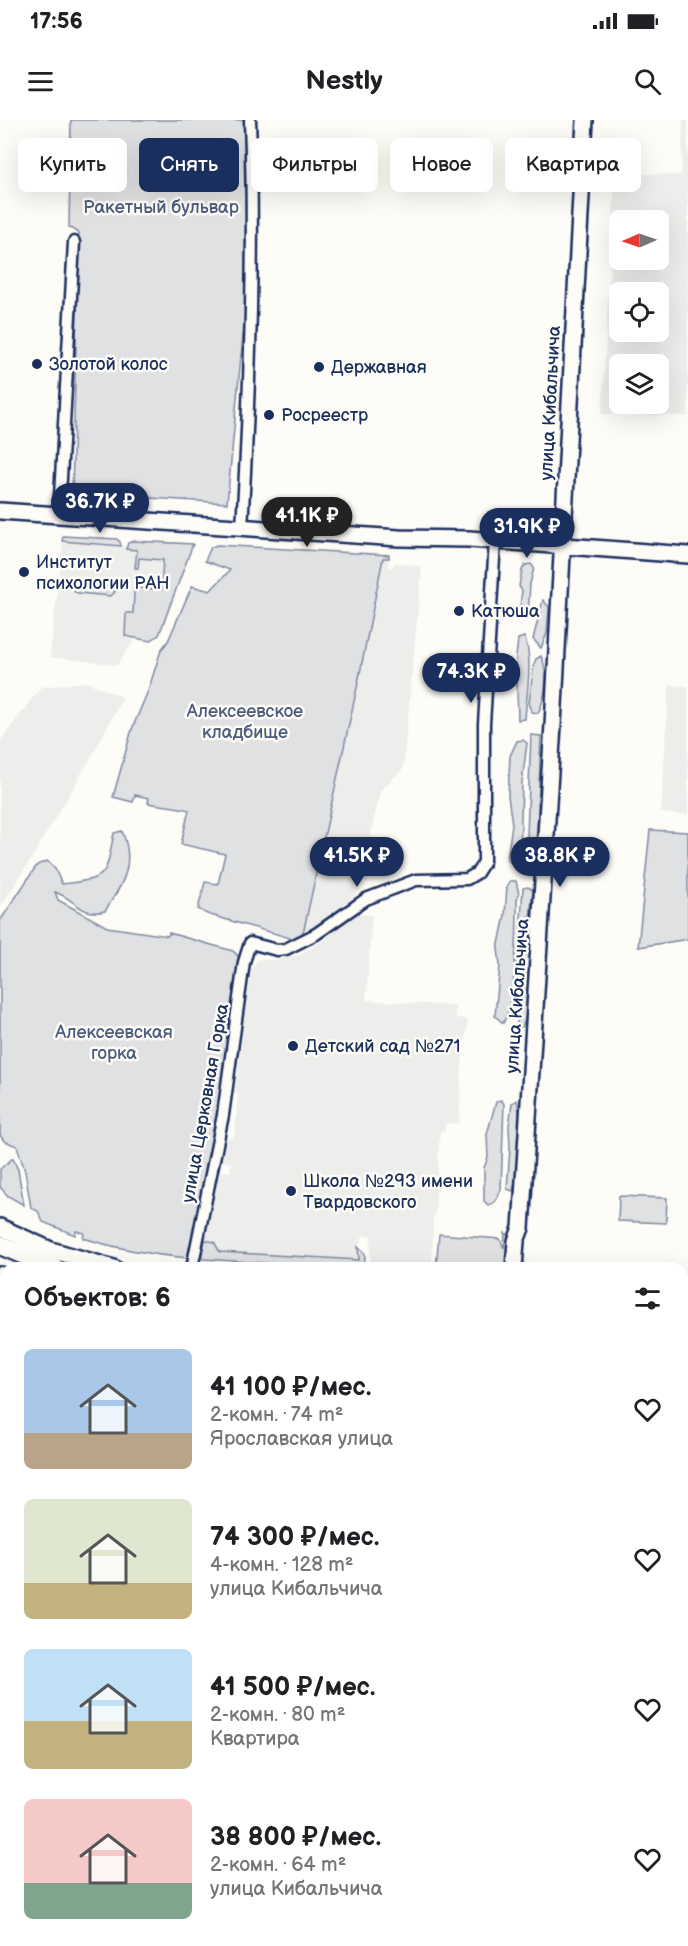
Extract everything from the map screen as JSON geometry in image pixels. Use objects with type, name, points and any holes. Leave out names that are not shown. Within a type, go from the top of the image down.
[{"type":"main road","points":[[0,1245],[40,1262]]},
{"type":"street","points":[[242,527],[252,311],[253,219],[250,120]]},
{"type":"street","name":"улица Кибальчича","points":[[514,1262],[516,1241],[521,1228],[552,749],[585,120]]},
{"type":"street","points":[[59,515],[74,242]]},
{"type":"street","points":[[0,511],[688,555]]},
{"type":"street","name":"улица Церковная Горка","points":[[193,1262],[223,1115],[244,962],[250,943],[277,950],[286,949],[316,934],[366,899],[416,880],[467,879],[477,873],[484,862],[484,724],[495,541]]},
{"type":"street","points":[[0,1227],[51,1250],[93,1262]]},
{"type":"street","name":"улица Кибальчича","points":[[521,1228],[525,1242],[524,1262]]},
{"type":"shaded area","points":[[683,120],[688,120],[688,416],[602,414],[609,284],[609,342],[669,342],[669,282],[609,282],[610,270],[669,270],[669,210],[613,210],[614,192],[641,192],[641,174],[681,175]]},
{"type":"shaded area","points":[[63,541],[183,552],[152,614],[117,665],[50,657]]},
{"type":"shaded area","points":[[383,557],[389,558],[388,567],[392,568],[394,563],[422,566],[403,769],[380,791],[359,891],[315,931],[304,929],[358,683]]},
{"type":"shaded area","points":[[87,682],[123,697],[93,754],[0,908],[0,741],[41,687]]},
{"type":"shaded area","points":[[669,685],[688,686],[688,815],[661,813]]},
{"type":"shaded area","points":[[352,914],[372,915],[366,1000],[456,1006],[455,1017],[468,1020],[462,1064],[459,1124],[446,1123],[445,1131],[440,1131],[435,1216],[433,1216],[432,1262],[370,1262],[371,1236],[363,1236],[358,1249],[360,1260],[220,1252],[214,1242],[205,1240],[220,1171],[230,1172],[231,1163],[222,1161],[227,1138],[234,1138],[238,1095],[235,1092],[251,969],[258,959],[282,960],[283,957],[299,955],[324,940]]},
{"type":"green space","name":"Ракетный бульвар","points":[[71,120],[244,120],[245,314],[227,503],[72,493],[79,233],[69,227],[70,192],[127,192],[127,138],[71,138]]},
{"type":"green space","points":[[63,536],[117,539],[121,546],[62,541]]},
{"type":"green space","points":[[133,541],[193,544],[159,635],[150,641],[125,636],[126,613],[133,613],[135,575],[137,575],[137,588],[161,590],[163,560],[139,558],[138,568],[135,568],[137,550],[126,549],[128,543]]},
{"type":"green space","name":"Алексеевское кладбище","points":[[217,545],[389,555],[389,558],[383,558],[304,929],[297,940],[207,914],[198,909],[205,882],[218,884],[225,854],[181,844],[189,810],[148,803],[149,798],[135,795],[133,802],[113,797],[132,729],[148,691],[161,650],[168,641],[192,586],[210,591],[230,570],[205,561],[211,547]]},
{"type":"green space","points":[[531,564],[534,568],[530,584],[528,616],[523,617],[519,613],[522,591],[519,586],[522,570],[525,565]]},
{"type":"green space","points":[[78,584],[112,587],[115,592],[111,596],[77,593],[74,591]]},
{"type":"green space","points":[[543,600],[549,607],[547,633],[541,648],[533,639]]},
{"type":"green space","points":[[524,637],[529,655],[529,677],[525,719],[518,720],[516,657],[518,639]]},
{"type":"green space","points":[[541,656],[546,684],[538,713],[532,712],[529,702],[534,664]]},
{"type":"green space","points":[[531,735],[541,736],[536,860],[526,860]]},
{"type":"green space","points":[[523,740],[527,743],[522,782],[520,858],[511,863],[507,860],[512,824],[508,796],[510,756],[517,741]]},
{"type":"green space","points":[[650,830],[688,832],[688,939],[638,947]]},
{"type":"green space","name":"Алексеевская горка","points":[[122,831],[128,864],[122,883],[105,911],[90,912],[55,892],[58,900],[107,927],[168,936],[169,933],[233,951],[239,960],[221,1104],[188,1258],[109,1245],[83,1238],[84,1233],[76,1231],[75,1235],[43,1222],[38,1211],[31,1208],[25,1171],[17,1146],[4,1141],[0,1135],[0,921],[37,865],[47,861],[55,869],[62,884],[97,877],[106,867],[114,833]]},
{"type":"green space","points":[[510,881],[516,881],[519,894],[514,981],[508,1012],[503,1023],[495,1016],[500,965],[498,949],[505,915],[507,886]]},
{"type":"green space","points":[[528,887],[533,890],[530,917],[533,934],[526,1017],[522,1027],[517,1024],[516,996],[523,888]]},
{"type":"green space","points":[[501,1100],[504,1104],[501,1189],[495,1201],[488,1205],[484,1201],[484,1168],[488,1157],[487,1134],[496,1102]]},
{"type":"green space","points":[[517,1100],[520,1146],[513,1191],[507,1189],[509,1126],[512,1103]]},
{"type":"green space","points":[[13,1158],[18,1170],[24,1205],[8,1196],[0,1187],[0,1169]]},
{"type":"green space","points":[[619,1196],[667,1198],[666,1223],[618,1221]]},
{"type":"green space","points":[[505,1233],[511,1239],[509,1262],[437,1262],[439,1234],[500,1239],[504,1248]]},
{"type":"green space","points":[[205,1240],[214,1242],[220,1252],[359,1260],[358,1247],[365,1254],[364,1262],[250,1262],[201,1257]]},
{"type":"place","name":"Золотой колос","points":[[37,364]]},
{"type":"place","name":"Державная","points":[[319,367]]},
{"type":"place","name":"Росреестр","points":[[269,415]]},
{"type":"place","name":"Институт психологии РАН","points":[[24,572]]},
{"type":"place","name":"Катюша","points":[[459,611]]},
{"type":"place","name":"Детский сад №271","points":[[293,1046]]},
{"type":"place","name":"Школа №293 имени Твардовского","points":[[291,1191]]}]
